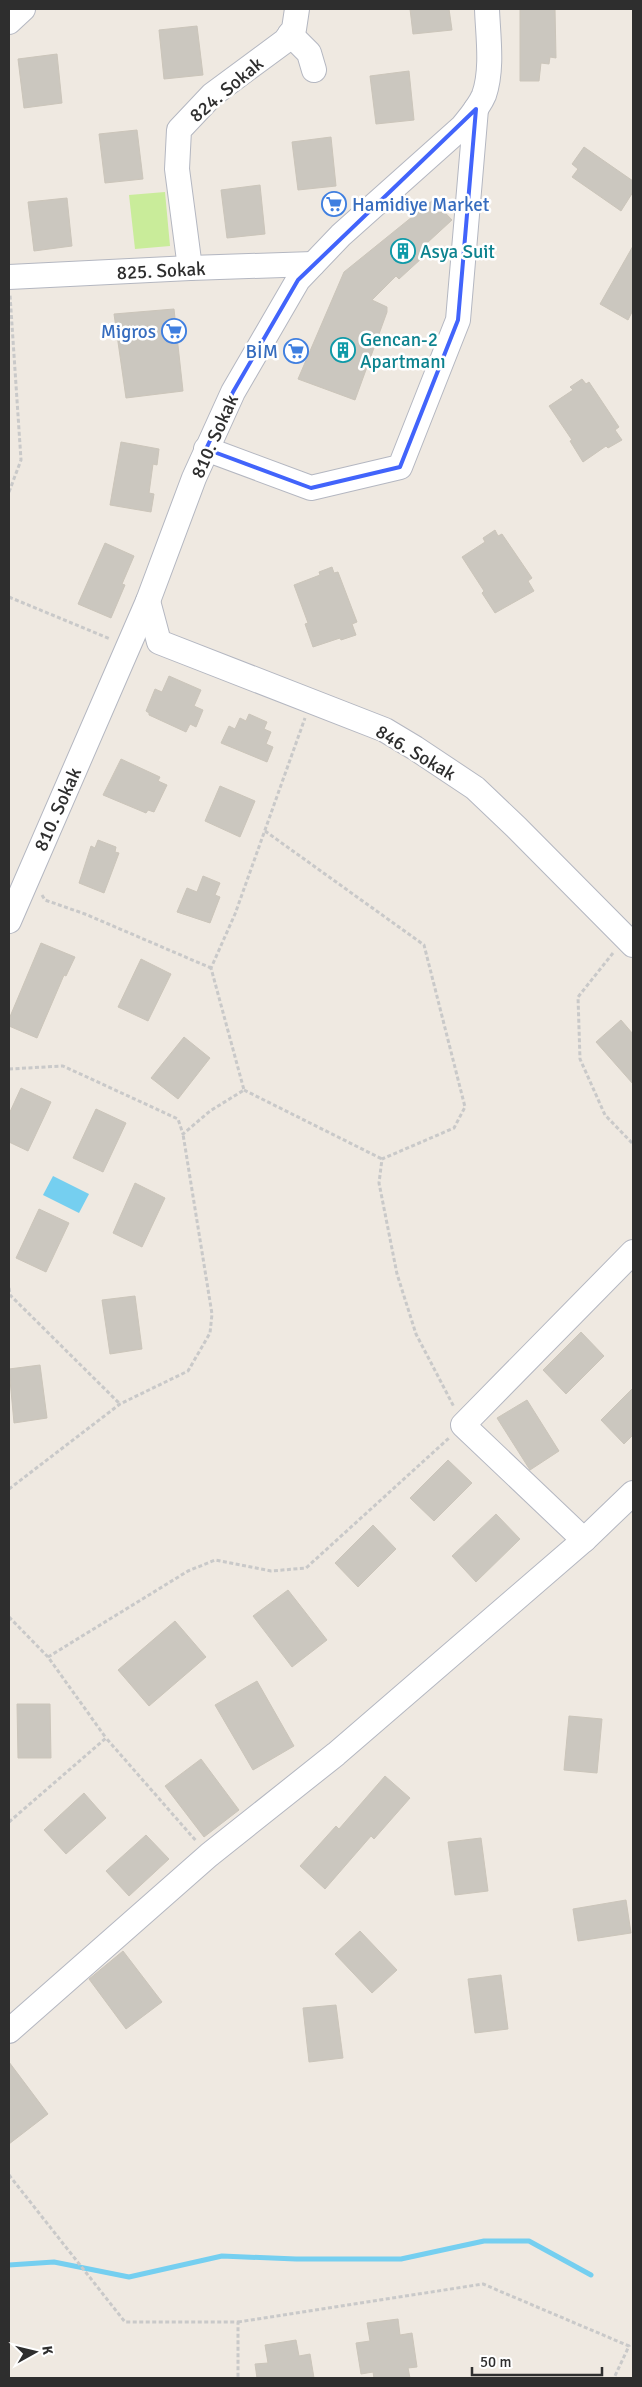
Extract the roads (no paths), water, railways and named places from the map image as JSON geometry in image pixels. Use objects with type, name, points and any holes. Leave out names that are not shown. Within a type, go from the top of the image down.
[{"type":"street","points":[[9,22],[23,9]]},
{"type":"street","points":[[297,9],[294,29],[290,34],[309,53],[314,70]]},
{"type":"street","name":"810. Sokak","points":[[9,921],[148,601],[206,449],[233,392],[298,280],[341,235],[462,127],[476,109],[484,95],[488,75],[488,9]]},
{"type":"street","name":"824. Sokak","points":[[190,268],[177,169],[178,130],[212,94],[285,41],[290,34]]},
{"type":"street","points":[[206,449],[311,488],[400,467],[458,320],[476,109]]},
{"type":"street","name":"825. Sokak","points":[[9,277],[312,264]]},
{"type":"street","name":"846. Sokak","points":[[148,601],[159,642],[385,730],[475,788],[629,941]]},
{"type":"street","points":[[584,1540],[463,1424],[633,1252]]},
{"type":"street","points":[[9,2031],[209,1855],[336,1754],[584,1540],[633,1493]]},
{"type":"water","points":[[53,1176],[89,1194],[79,1213],[43,1195]]},
{"type":"waterway","points":[[9,2265],[54,2262],[129,2277],[222,2256],[296,2259],[401,2259],[484,2241],[529,2241],[591,2275]]},
{"type":"place","name":"Hamidiye Market","points":[[334,204]]},
{"type":"place","name":"Asya Suit","points":[[403,251]]},
{"type":"place","name":"Migros","points":[[174,331]]},
{"type":"place","name":"Gencan-2 Apartmanı","points":[[343,350]]},
{"type":"place","name":"BİM","points":[[296,351]]}]
